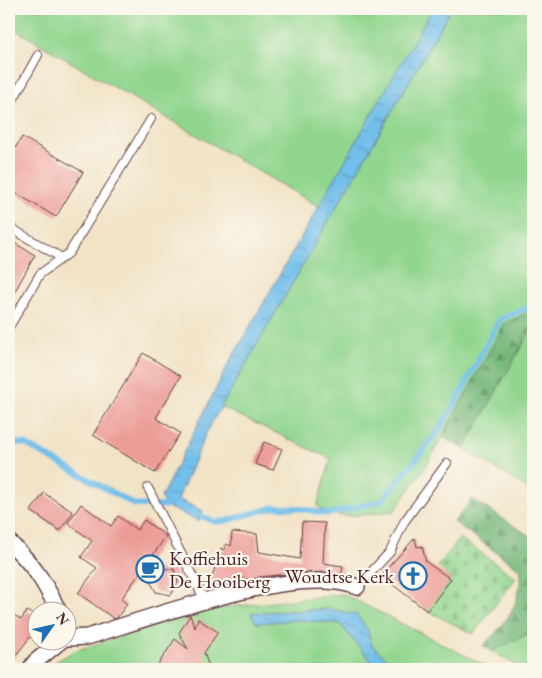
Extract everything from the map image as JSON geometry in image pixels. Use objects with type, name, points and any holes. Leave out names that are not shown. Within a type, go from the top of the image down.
[{"type":"street","points":[[9,542],[30,561],[44,579],[53,600]]},
{"type":"street","points":[[78,637],[87,637],[205,601],[301,581],[344,582],[357,587]]},
{"type":"street","points":[[30,669],[35,662],[50,650]]},
{"type":"lane","points":[[9,106],[38,55]]},
{"type":"lane","points":[[9,327],[40,274],[69,253],[151,119]]},
{"type":"lane","points":[[9,227],[62,258]]},
{"type":"lane","points":[[357,587],[390,552],[404,522],[447,463]]},
{"type":"lane","points":[[148,488],[163,514],[205,601]]},
{"type":"green space","points":[[9,9],[432,9],[320,207],[9,26]]},
{"type":"green space","points":[[451,9],[533,9],[533,311],[505,323],[425,468],[394,511],[354,516],[333,514],[317,506],[331,459],[221,407]]},
{"type":"green space","points":[[533,311],[533,326],[464,449],[442,437],[505,323]]},
{"type":"green space","points":[[533,326],[533,492],[464,449]]},
{"type":"green space","points":[[472,499],[533,538],[533,626],[526,635],[492,651],[483,646],[511,612],[518,594],[521,570],[454,522]]},
{"type":"green space","points":[[460,538],[516,578],[473,634],[426,610],[451,579],[438,566]]},
{"type":"green space","points":[[343,594],[492,669],[399,669],[372,646],[368,631],[330,609],[251,613],[256,623],[295,620],[339,623],[378,669],[49,669],[55,662],[74,651],[194,613],[221,608]]},
{"type":"green space","points":[[533,626],[533,669],[522,669],[492,651],[526,635]]},
{"type":"water","points":[[432,9],[451,9],[206,433],[178,499],[203,511],[199,521],[165,506],[161,497],[229,363]]},
{"type":"water","points":[[330,609],[357,615],[368,631],[372,646],[399,669],[378,669],[339,623],[295,620],[256,623],[251,613]]},
{"type":"building","points":[[22,137],[83,172],[56,217],[9,189],[9,158]]},
{"type":"building","points":[[9,240],[35,255],[9,302]]},
{"type":"building","points":[[143,353],[181,376],[156,418],[180,433],[155,473],[93,435]]},
{"type":"building","points":[[264,442],[282,449],[273,470],[255,464]]},
{"type":"building","points":[[44,493],[73,512],[60,531],[31,511]]},
{"type":"building","points":[[81,504],[111,526],[118,516],[137,530],[144,520],[166,536],[144,568],[174,569],[178,582],[171,595],[156,592],[143,569],[121,599],[127,604],[117,618],[114,619],[78,593],[97,568],[81,557],[92,541],[68,523]]},
{"type":"building","points":[[302,522],[325,523],[323,563],[343,566],[342,574],[331,572],[298,573],[259,577],[252,580],[237,578],[235,584],[219,587],[210,584],[221,548],[224,550],[226,544],[231,546],[232,532],[257,534],[259,552],[300,559]]},
{"type":"building","name":"Woudtse Kerk","points":[[415,538],[417,547],[422,546],[426,562],[451,579],[427,611],[384,578],[386,575],[383,573]]},
{"type":"building","points":[[9,611],[21,620],[27,611],[28,640],[9,664]]},
{"type":"building","points":[[190,615],[195,628],[198,619],[218,632],[204,653],[210,669],[199,669],[197,665],[194,669],[155,669],[175,639],[188,649],[179,633]]},
{"type":"waterway","points":[[201,516],[215,522],[225,521],[275,507],[297,508],[328,514],[382,501],[437,433],[456,402],[500,319],[533,306]]},
{"type":"waterway","points":[[9,442],[25,444],[135,505],[165,506]]},
{"type":"place","name":"Koffiehuis De Hooiberg","points":[[150,569]]},
{"type":"place","name":"Woudtse Kerk","points":[[413,576]]}]
